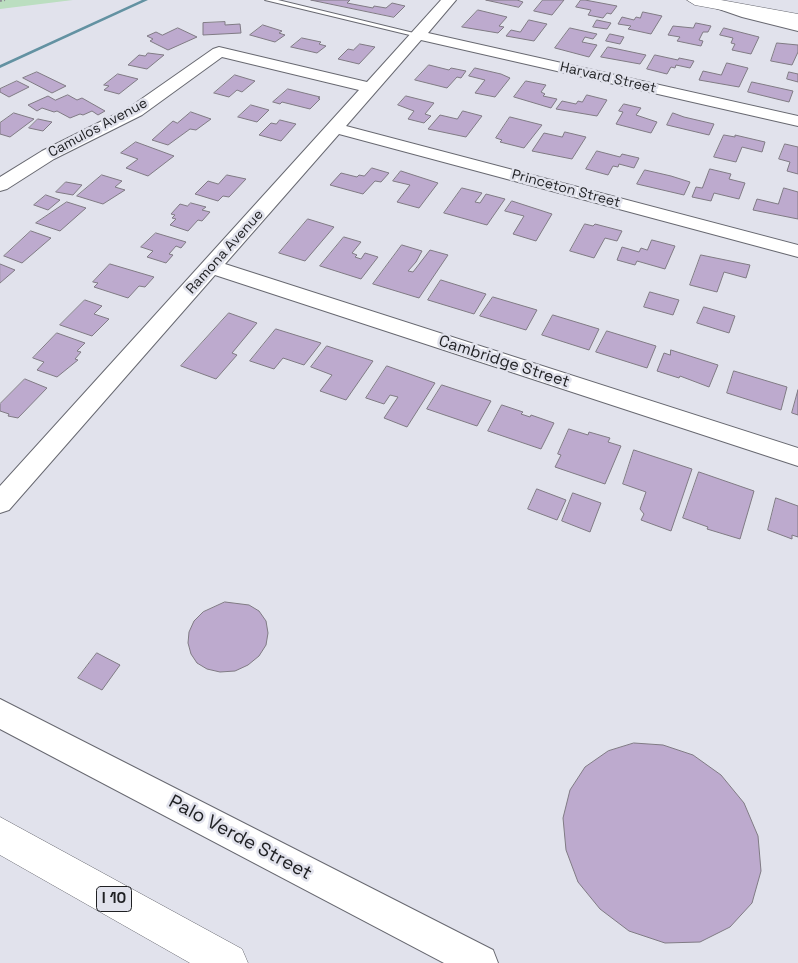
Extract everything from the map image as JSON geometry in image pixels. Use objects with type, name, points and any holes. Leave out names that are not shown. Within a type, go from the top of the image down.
[{"type":"main road","points":[[695,0],[798,20]]},
{"type":"main road","points":[[721,5],[749,5],[798,10]]},
{"type":"main road","name":"I 10","points":[[0,835],[228,963]]},
{"type":"street","name":"Ramona Avenue","points":[[0,503],[449,0]]},
{"type":"street","points":[[721,5],[747,14],[798,26]]},
{"type":"street","name":"Harvard Street","points":[[418,35],[798,122]]},
{"type":"street","name":"Camulos Avenue","points":[[0,184],[48,155],[136,112],[219,52],[371,88]]},
{"type":"street","name":"Princeton Street","points":[[335,128],[798,251]]},
{"type":"street","name":"Cambridge Street","points":[[211,268],[798,457]]},
{"type":"street","name":"Palo Verde Street","points":[[0,713],[480,963]]},
{"type":"lane","points":[[269,0],[418,35]]},
{"type":"path","points":[[0,1],[5,0]]},
{"type":"green space","points":[[0,0],[73,0],[0,9]]},
{"type":"building","points":[[311,0],[350,0],[347,3],[373,8],[374,6],[386,8],[392,3],[405,6],[394,17]]},
{"type":"building","points":[[486,0],[517,0],[523,2],[519,7]]},
{"type":"building","points":[[543,0],[564,0],[552,15],[534,11]]},
{"type":"building","points":[[581,0],[617,6],[611,14],[607,13],[603,18],[588,15],[591,10],[576,7]]},
{"type":"building","points":[[478,10],[507,17],[499,26],[504,27],[498,33],[462,27]]},
{"type":"building","points":[[643,12],[662,16],[651,34],[628,29],[631,26],[618,24],[622,17],[634,20],[636,17],[640,18]]},
{"type":"building","points":[[529,20],[547,24],[534,41],[506,36],[511,30],[520,32]]},
{"type":"building","points":[[597,20],[611,23],[607,29],[593,27]]},
{"type":"building","points":[[225,22],[225,25],[240,24],[241,33],[203,35],[203,23]]},
{"type":"building","points":[[696,23],[711,26],[708,32],[703,32],[699,40],[703,41],[701,46],[677,41],[680,37],[668,35],[673,26],[693,28]]},
{"type":"building","points":[[263,25],[282,31],[279,33],[285,35],[275,42],[250,35]]},
{"type":"building","points":[[178,28],[197,37],[168,50],[150,41],[153,39],[147,36],[156,32],[162,35]]},
{"type":"building","points":[[570,28],[597,34],[593,39],[585,37],[582,42],[597,45],[589,57],[555,48]]},
{"type":"building","points":[[724,28],[759,37],[751,54],[732,50],[735,44],[731,43],[733,38],[720,35]]},
{"type":"building","points":[[610,34],[624,37],[620,44],[606,41]]},
{"type":"building","points":[[302,38],[321,42],[319,44],[326,46],[317,53],[291,47]]},
{"type":"building","points":[[777,43],[798,45],[798,52],[792,65],[771,61]]},
{"type":"building","points":[[360,44],[375,47],[359,64],[338,59],[348,49],[353,50]]},
{"type":"building","points":[[608,47],[646,55],[640,64],[601,57]]},
{"type":"building","points":[[148,53],[164,55],[147,69],[128,65],[139,55],[145,56]]},
{"type":"building","points":[[655,55],[694,61],[690,68],[676,65],[675,68],[671,67],[667,74],[647,69]]},
{"type":"building","points":[[727,63],[748,68],[739,87],[699,80],[703,71],[721,75]]},
{"type":"building","points":[[429,65],[449,70],[451,68],[466,71],[461,78],[457,77],[447,88],[415,80]]},
{"type":"building","points":[[475,68],[510,78],[495,97],[475,93],[485,80],[469,76]]},
{"type":"building","points":[[37,72],[66,86],[52,93],[23,78]]},
{"type":"building","points":[[789,72],[798,74],[798,82],[787,79]]},
{"type":"building","points":[[118,74],[138,79],[119,94],[104,90],[109,86],[104,85]]},
{"type":"building","points":[[235,75],[255,81],[242,92],[237,90],[229,97],[214,93]]},
{"type":"building","points":[[17,81],[29,87],[9,97],[0,92],[0,89]]},
{"type":"building","points":[[526,81],[546,85],[541,92],[545,94],[543,96],[557,99],[551,108],[514,97]]},
{"type":"building","points":[[752,82],[793,91],[789,102],[748,92]]},
{"type":"building","points":[[288,89],[320,97],[318,98],[320,99],[310,109],[282,102],[280,104],[273,102]]},
{"type":"building","points":[[68,95],[77,100],[82,98],[105,111],[98,115],[92,111],[70,118],[57,111],[54,112],[42,108],[37,111],[28,105],[48,96],[55,100]]},
{"type":"building","points":[[587,95],[607,100],[597,116],[556,109],[562,101],[576,104],[578,101],[582,102]]},
{"type":"building","points":[[406,96],[434,103],[425,114],[431,116],[424,123],[408,119],[414,111],[398,105]]},
{"type":"building","points":[[624,104],[641,108],[636,115],[657,122],[651,133],[616,124],[623,112],[619,111]]},
{"type":"building","points":[[251,105],[269,110],[257,122],[238,117]]},
{"type":"building","points":[[463,111],[482,116],[466,137],[428,129],[440,115],[457,119]]},
{"type":"building","points":[[191,112],[211,119],[196,130],[190,129],[168,145],[152,140],[173,121],[177,123]]},
{"type":"building","points":[[14,113],[34,119],[10,137],[0,134],[0,123]]},
{"type":"building","points":[[673,113],[714,124],[709,135],[667,125]]},
{"type":"building","points":[[510,117],[542,125],[524,148],[500,142],[502,140],[496,138]]},
{"type":"building","points":[[38,119],[52,122],[43,131],[29,128]]},
{"type":"building","points":[[280,120],[296,124],[281,141],[259,135],[271,123],[276,124]]},
{"type":"building","points":[[565,132],[586,137],[572,159],[532,151],[544,133],[562,137]]},
{"type":"building","points":[[724,135],[735,137],[735,135],[765,142],[762,152],[742,147],[736,162],[714,157]]},
{"type":"building","points":[[136,142],[174,156],[148,176],[126,168],[138,159],[121,153]]},
{"type":"building","points":[[785,144],[798,147],[798,174],[787,171],[790,162],[779,159]]},
{"type":"building","points":[[597,151],[620,157],[622,154],[639,158],[634,168],[619,164],[618,167],[613,166],[608,175],[586,169]]},
{"type":"building","points":[[372,168],[389,173],[381,182],[375,181],[363,194],[330,185],[341,173],[357,177],[359,175],[364,176]]},
{"type":"building","points":[[710,169],[731,174],[729,179],[745,183],[739,199],[714,193],[711,201],[692,197],[696,187],[702,188]]},
{"type":"building","points":[[645,170],[690,182],[684,195],[637,184]]},
{"type":"building","points":[[401,171],[438,183],[419,208],[397,202],[410,185],[393,181]]},
{"type":"building","points":[[102,175],[122,181],[115,187],[125,190],[103,204],[77,196]]},
{"type":"building","points":[[227,175],[246,179],[229,197],[223,196],[218,201],[195,194],[208,181],[218,184]]},
{"type":"building","points":[[66,182],[82,185],[73,195],[56,192]]},
{"type":"building","points":[[462,188],[482,193],[475,202],[480,203],[486,194],[505,199],[487,225],[444,213]]},
{"type":"building","points":[[784,188],[798,192],[798,219],[753,210],[757,199],[778,204]]},
{"type":"building","points":[[46,195],[60,200],[48,210],[34,205]]},
{"type":"building","points":[[512,201],[552,214],[536,241],[513,234],[524,216],[505,211]]},
{"type":"building","points":[[67,202],[86,208],[60,231],[36,223]]},
{"type":"building","points":[[191,203],[206,207],[202,210],[210,212],[202,221],[198,220],[188,231],[170,225],[176,219],[172,218],[175,215],[171,214],[180,204],[187,206]]},
{"type":"building","points":[[308,219],[334,227],[305,261],[279,253]]},
{"type":"building","points":[[585,224],[593,226],[595,224],[622,231],[617,241],[605,238],[594,258],[570,251]]},
{"type":"building","points":[[31,231],[51,238],[22,263],[4,256]]},
{"type":"building","points":[[156,233],[186,242],[181,248],[176,246],[169,254],[173,255],[166,263],[147,257],[153,251],[141,247]]},
{"type":"building","points":[[344,237],[361,242],[352,253],[357,255],[355,257],[361,259],[365,253],[378,257],[361,279],[320,266]]},
{"type":"building","points":[[652,240],[675,246],[665,269],[637,261],[635,265],[617,260],[622,247],[639,252],[641,248],[647,250]]},
{"type":"building","points":[[402,245],[422,251],[408,271],[413,272],[430,250],[448,255],[419,298],[373,284]]},
{"type":"building","points":[[701,255],[750,265],[746,278],[724,272],[717,292],[690,285]]},
{"type":"building","points":[[0,264],[15,270],[0,283]]},
{"type":"building","points":[[110,264],[154,277],[145,287],[139,286],[128,298],[94,287],[98,283],[93,282]]},
{"type":"building","points":[[441,280],[486,294],[474,314],[428,300]]},
{"type":"building","points":[[650,292],[679,300],[673,315],[644,307]]},
{"type":"building","points":[[493,297],[537,310],[526,330],[480,316]]},
{"type":"building","points":[[85,300],[102,306],[94,314],[109,319],[92,336],[60,325]]},
{"type":"building","points":[[704,307],[735,316],[729,333],[697,323]]},
{"type":"building","points":[[229,313],[257,323],[232,353],[237,355],[216,379],[181,366]]},
{"type":"building","points":[[553,315],[599,329],[589,350],[542,335]]},
{"type":"building","points":[[276,329],[321,343],[304,365],[283,358],[274,369],[250,361]]},
{"type":"building","points":[[607,331],[656,346],[647,368],[596,352]]},
{"type":"building","points":[[57,333],[85,343],[77,351],[81,352],[75,359],[78,360],[57,377],[37,370],[44,362],[33,358]]},
{"type":"building","points":[[327,346],[373,361],[346,400],[320,391],[332,375],[311,367]]},
{"type":"building","points":[[671,350],[718,365],[709,387],[680,376],[679,378],[657,371],[664,353],[670,355]]},
{"type":"building","points":[[387,366],[435,383],[407,427],[384,418],[398,397],[390,395],[384,404],[366,398]]},
{"type":"building","points":[[734,371],[787,387],[781,410],[727,393]]},
{"type":"building","points":[[25,379],[47,388],[18,418],[8,416],[9,414],[0,411],[0,404]]},
{"type":"building","points":[[442,385],[491,401],[477,426],[427,409]]},
{"type":"building","points":[[798,390],[798,415],[792,413]]},
{"type":"building","points":[[502,405],[523,412],[521,414],[530,417],[531,415],[554,423],[541,449],[488,431]]},
{"type":"building","points":[[569,429],[588,435],[589,432],[610,438],[608,442],[621,446],[605,484],[555,467],[561,455],[558,454]]},
{"type":"building","points":[[634,450],[692,469],[671,531],[641,520],[644,514],[640,509],[646,492],[623,484]]},
{"type":"building","points":[[699,472],[754,491],[740,539],[707,529],[708,527],[683,518]]},
{"type":"building","points":[[537,489],[566,500],[557,520],[528,509]]},
{"type":"building","points":[[573,493],[601,503],[590,532],[562,521]]},
{"type":"building","points":[[776,498],[798,506],[798,537],[792,535],[792,539],[768,530]]},
{"type":"building","points":[[225,602],[249,605],[259,611],[266,621],[268,633],[266,645],[259,656],[248,665],[235,671],[220,672],[207,669],[197,663],[191,654],[188,643],[189,632],[194,621],[203,612]]},
{"type":"building","points":[[97,653],[120,665],[102,690],[78,678]]},
{"type":"building","points":[[634,743],[663,745],[693,755],[721,775],[744,803],[758,836],[761,871],[752,903],[730,927],[700,942],[665,943],[629,931],[600,909],[578,882],[566,850],[563,818],[570,790],[585,767],[608,751]]},
{"type":"waterway","points":[[0,67],[146,0]]}]
